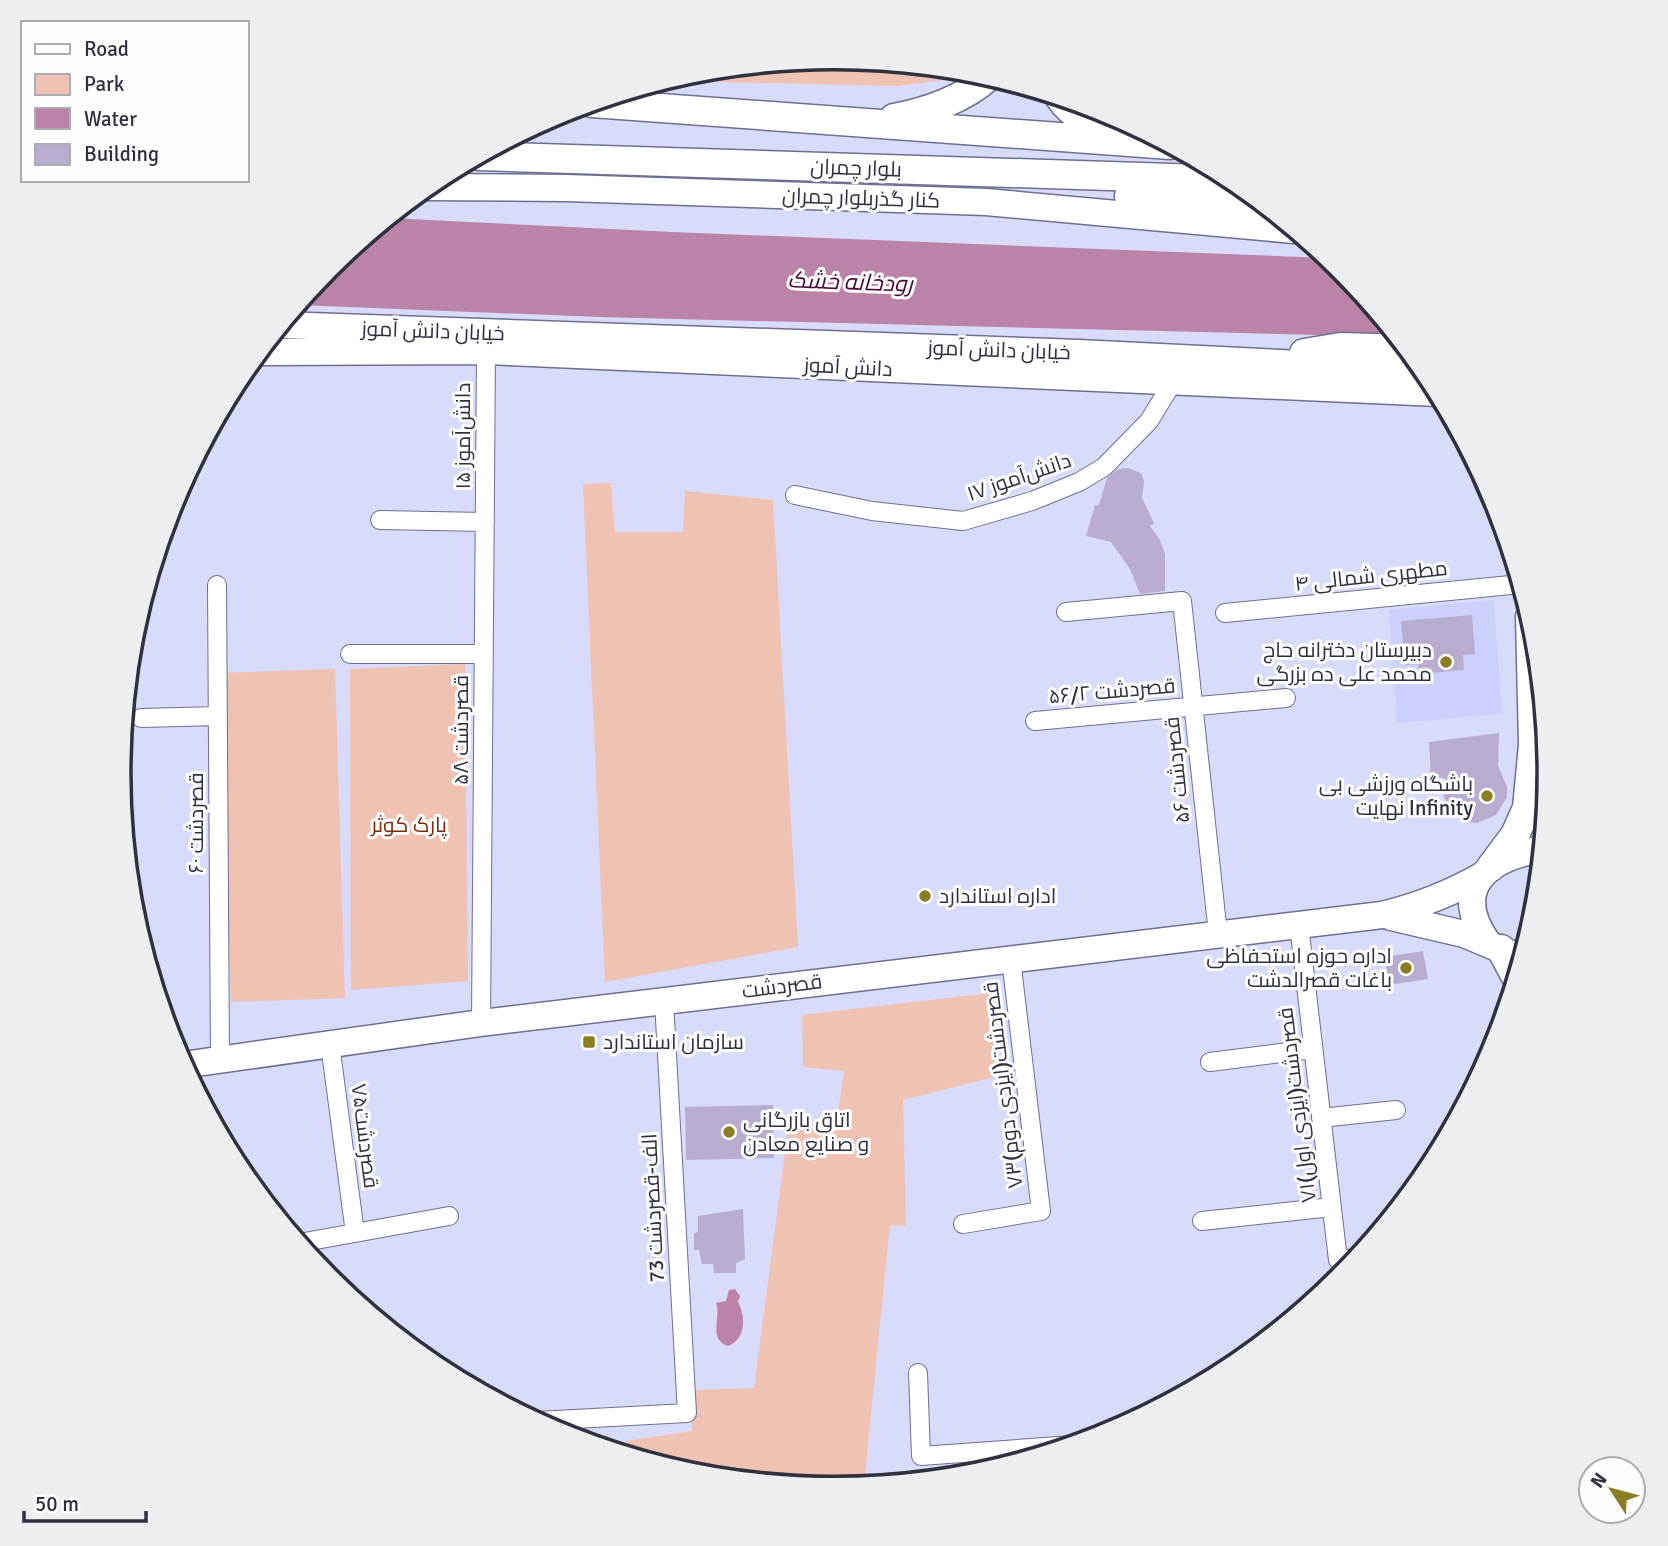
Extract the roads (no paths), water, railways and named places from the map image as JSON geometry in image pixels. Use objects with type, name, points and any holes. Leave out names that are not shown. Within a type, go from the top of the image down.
[{"type":"main road","points":[[863,124],[929,109],[979,86]]},
{"type":"main road","name":"بلوار چمران","points":[[615,105],[1147,143]]},
{"type":"main road","points":[[1068,110],[1087,124],[1131,142]]},
{"type":"main road","name":"بلوار چمران","points":[[496,157],[1211,179]]},
{"type":"main road","points":[[863,169],[915,184],[1243,201]]},
{"type":"main road","name":"کنار گذربلوار چمران","points":[[444,187],[579,188],[986,202],[1279,229]]},
{"type":"main road","name":"خیابان دانش آموز","points":[[300,315],[732,326],[1403,360]]},
{"type":"main road","name":"خیابان دانش آموز","points":[[292,325],[1079,353],[1410,369]]},
{"type":"main road","points":[[1304,354],[1341,347],[1395,349]]},
{"type":"main road","name":"دانش آموز","points":[[271,352],[486,351],[1425,392]]},
{"type":"main road","points":[[1504,950],[1479,930],[1472,900],[1473,891],[1516,835],[1527,808],[1533,745],[1532,689]]},
{"type":"main road","points":[[1382,915],[1418,906],[1454,891],[1513,855],[1532,851]]},
{"type":"main road","points":[[1382,915],[1438,927],[1504,950]]},
{"type":"main road","name":"قصردشت","points":[[194,1063],[481,1023],[1382,915]]},
{"type":"street","name":"دانش‌آموز ۱۵","points":[[485,522],[486,351]]},
{"type":"street","name":"دانش‌آموز ۱۷","points":[[795,495],[872,510],[963,521],[1032,501],[1079,482],[1104,467],[1149,421],[1173,382]]},
{"type":"street","points":[[380,520],[485,522]]},
{"type":"street","name":"قصردشت ۵۸","points":[[481,1023],[485,522]]},
{"type":"street","name":"۶۰ قصردشت","points":[[217,585],[220,1060]]},
{"type":"street","name":"۴ مطهری شمالی","points":[[1225,613],[1511,585]]},
{"type":"street","name":"۵۶ قصردشت","points":[[1066,612],[1182,601],[1218,934]]},
{"type":"street","points":[[350,654],[484,654]]},
{"type":"street","name":"۵۶/۲ قصردشت","points":[[1035,721],[1286,698]]},
{"type":"street","points":[[141,718],[218,716]]},
{"type":"street","name":"۷۱قصردشت(ایزدی اول)","points":[[1299,925],[1338,1260],[1341,1260]]},
{"type":"street","name":"۷۳قصردشت(ایزدی دوم)","points":[[963,1224],[1041,1211],[1011,959]]},
{"type":"street","name":"73 الف-قصردشت","points":[[560,1420],[687,1413],[664,1001]]},
{"type":"street","name":"قصردشت۷۵","points":[[330,1044],[355,1233]]},
{"type":"street","points":[[1210,1062],[1312,1049]]},
{"type":"street","points":[[1321,1118],[1396,1110]]},
{"type":"street","points":[[1202,1221],[1332,1207]]},
{"type":"street","points":[[310,1242],[449,1216]]},
{"type":"street","points":[[918,1373],[921,1456],[1029,1448]]},
{"type":"water","name":"رودخانه خشک","points":[[402,219],[1312,257],[1363,309],[1385,337],[599,317],[308,305],[370,244]]},
{"type":"water","points":[[735,1289],[740,1296],[738,1302],[743,1327],[738,1338],[728,1346],[718,1338],[716,1303],[726,1301],[729,1290]]},
{"type":"place","name":"دبیرستان دخترانه حاج محمد علی ده بزرگی","points":[[1446,662]]},
{"type":"place","name":"باشگاه ورزشی بی نهایت Infinity","points":[[1487,796]]},
{"type":"place","name":"اداره استاندارد","points":[[925,896]]},
{"type":"place","name":"اداره حوزه استحفاظی باغات قصرالدشت","points":[[1406,968]]},
{"type":"place","name":"سازمان استاندارد","points":[[589,1042]]},
{"type":"place","name":"اتاق بازرگانی و صنایع معادن","points":[[729,1132]]},
{"type":"park label","name":"پارک کوثر","points":[[409,825]]}]
